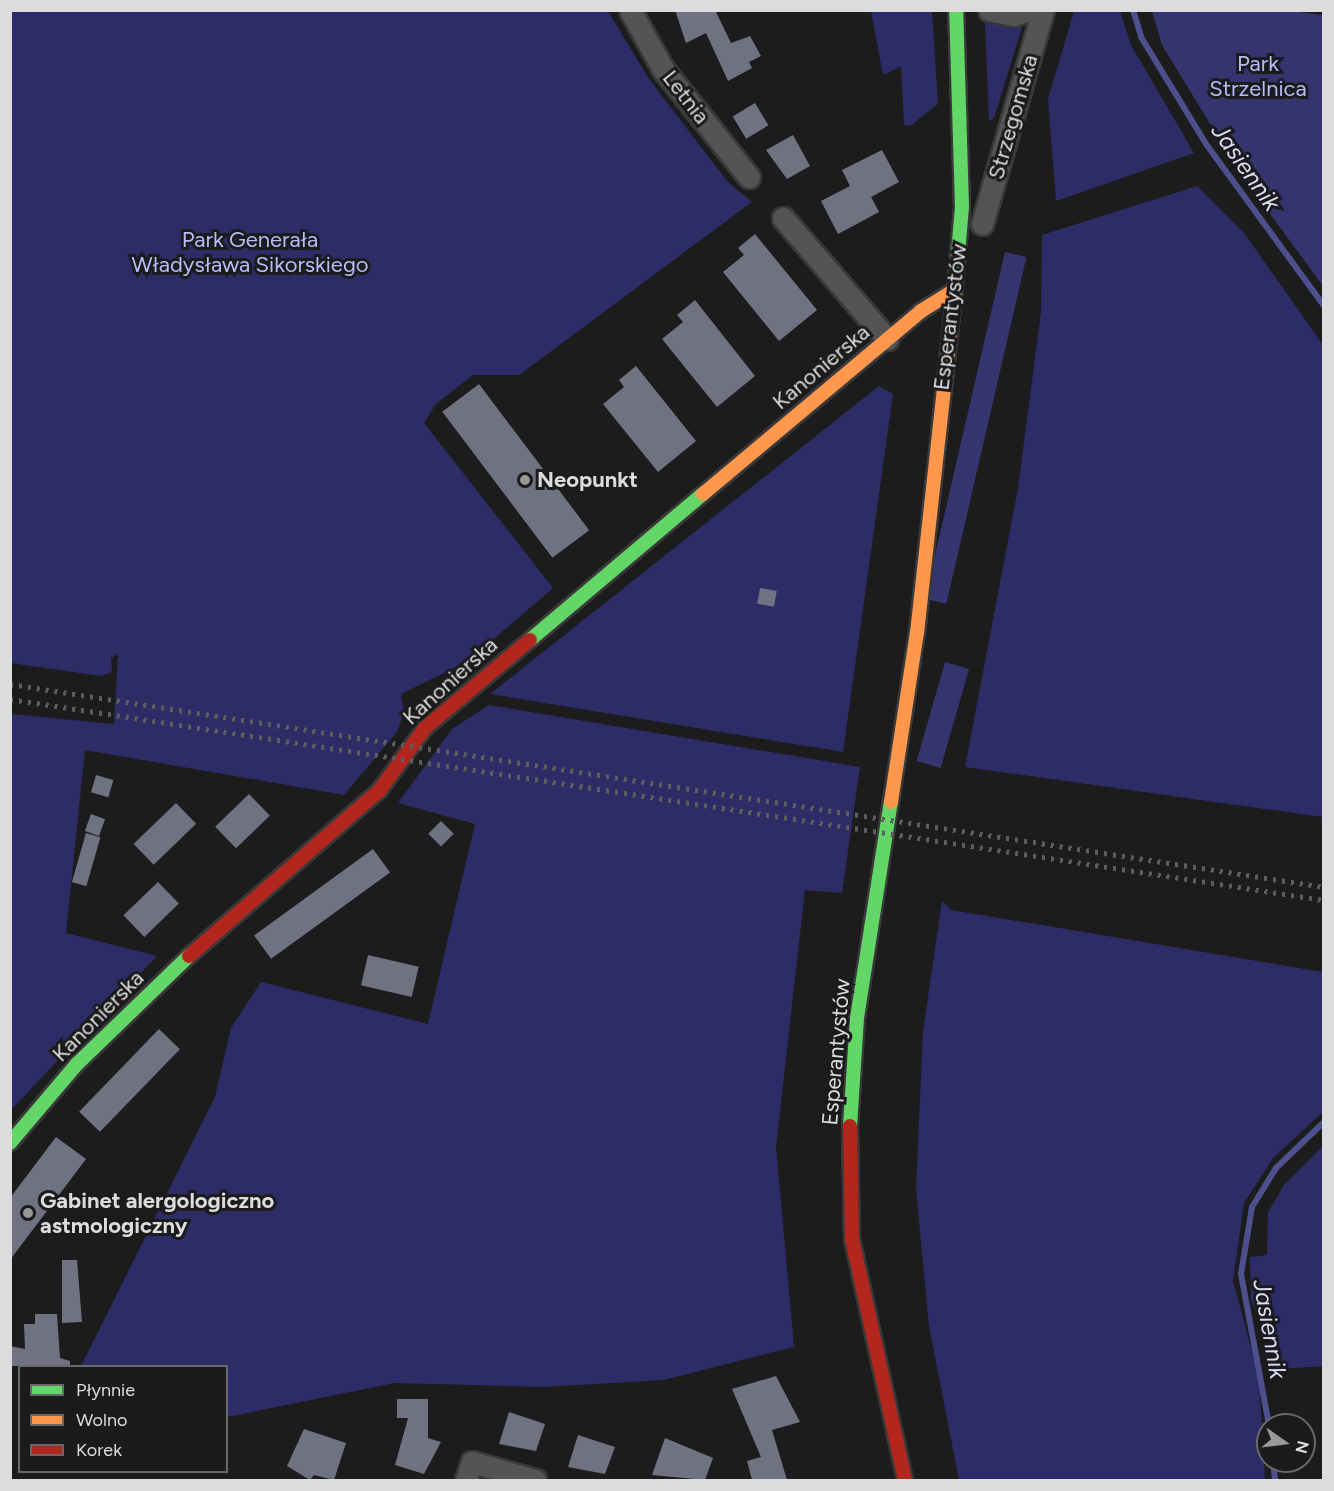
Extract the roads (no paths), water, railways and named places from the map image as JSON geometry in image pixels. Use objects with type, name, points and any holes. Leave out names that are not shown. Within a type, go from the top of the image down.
[{"type":"main road","name":"Esperantystów","points":[[918,625],[955,290],[962,207],[970,15]]},
{"type":"main road","name":"Esperantystów","points":[[982,231],[983,157]]},
{"type":"main road","name":"Kanonierska","points":[[10,1143],[77,1064],[174,970],[257,892],[379,791],[425,728],[887,339],[955,290]]},
{"type":"main road","name":"Esperantystów","points":[[905,1480],[855,1259],[849,1143],[857,1018],[918,625],[957,425]]},
{"type":"street","name":"Letnia","points":[[630,10],[663,69],[749,177]]},
{"type":"street","points":[[970,15],[1013,15],[1030,10]]},
{"type":"street","name":"Strzegomska","points":[[982,231],[1043,10]]},
{"type":"street","points":[[783,218],[887,339]]},
{"type":"street","points":[[466,1480],[472,1462],[535,1480]]},
{"type":"waterway","name":"Jasiennik","points":[[1133,10],[1141,37],[1206,144],[1324,306]]},
{"type":"waterway","name":"Jasiennik","points":[[1267,1413],[1241,1274],[1252,1207],[1276,1168],[1324,1122]]},
{"type":"waterway","name":"Jasiennik","points":[[1274,1473],[1275,1480]]},
{"type":"railway","points":[[10,684],[1324,887]]},
{"type":"railway","points":[[10,699],[1324,900]]},
{"type":"place","name":"Neopunkt","points":[[525,480]]},
{"type":"place","name":"Gabinet alergologiczno astmologiczny","points":[[28,1213]]},
{"type":"park label","name":"Park Strzelnica","points":[[1258,76]]},
{"type":"park label","name":"Park Generała Władysława Sikorskiego","points":[[250,252]]}]
